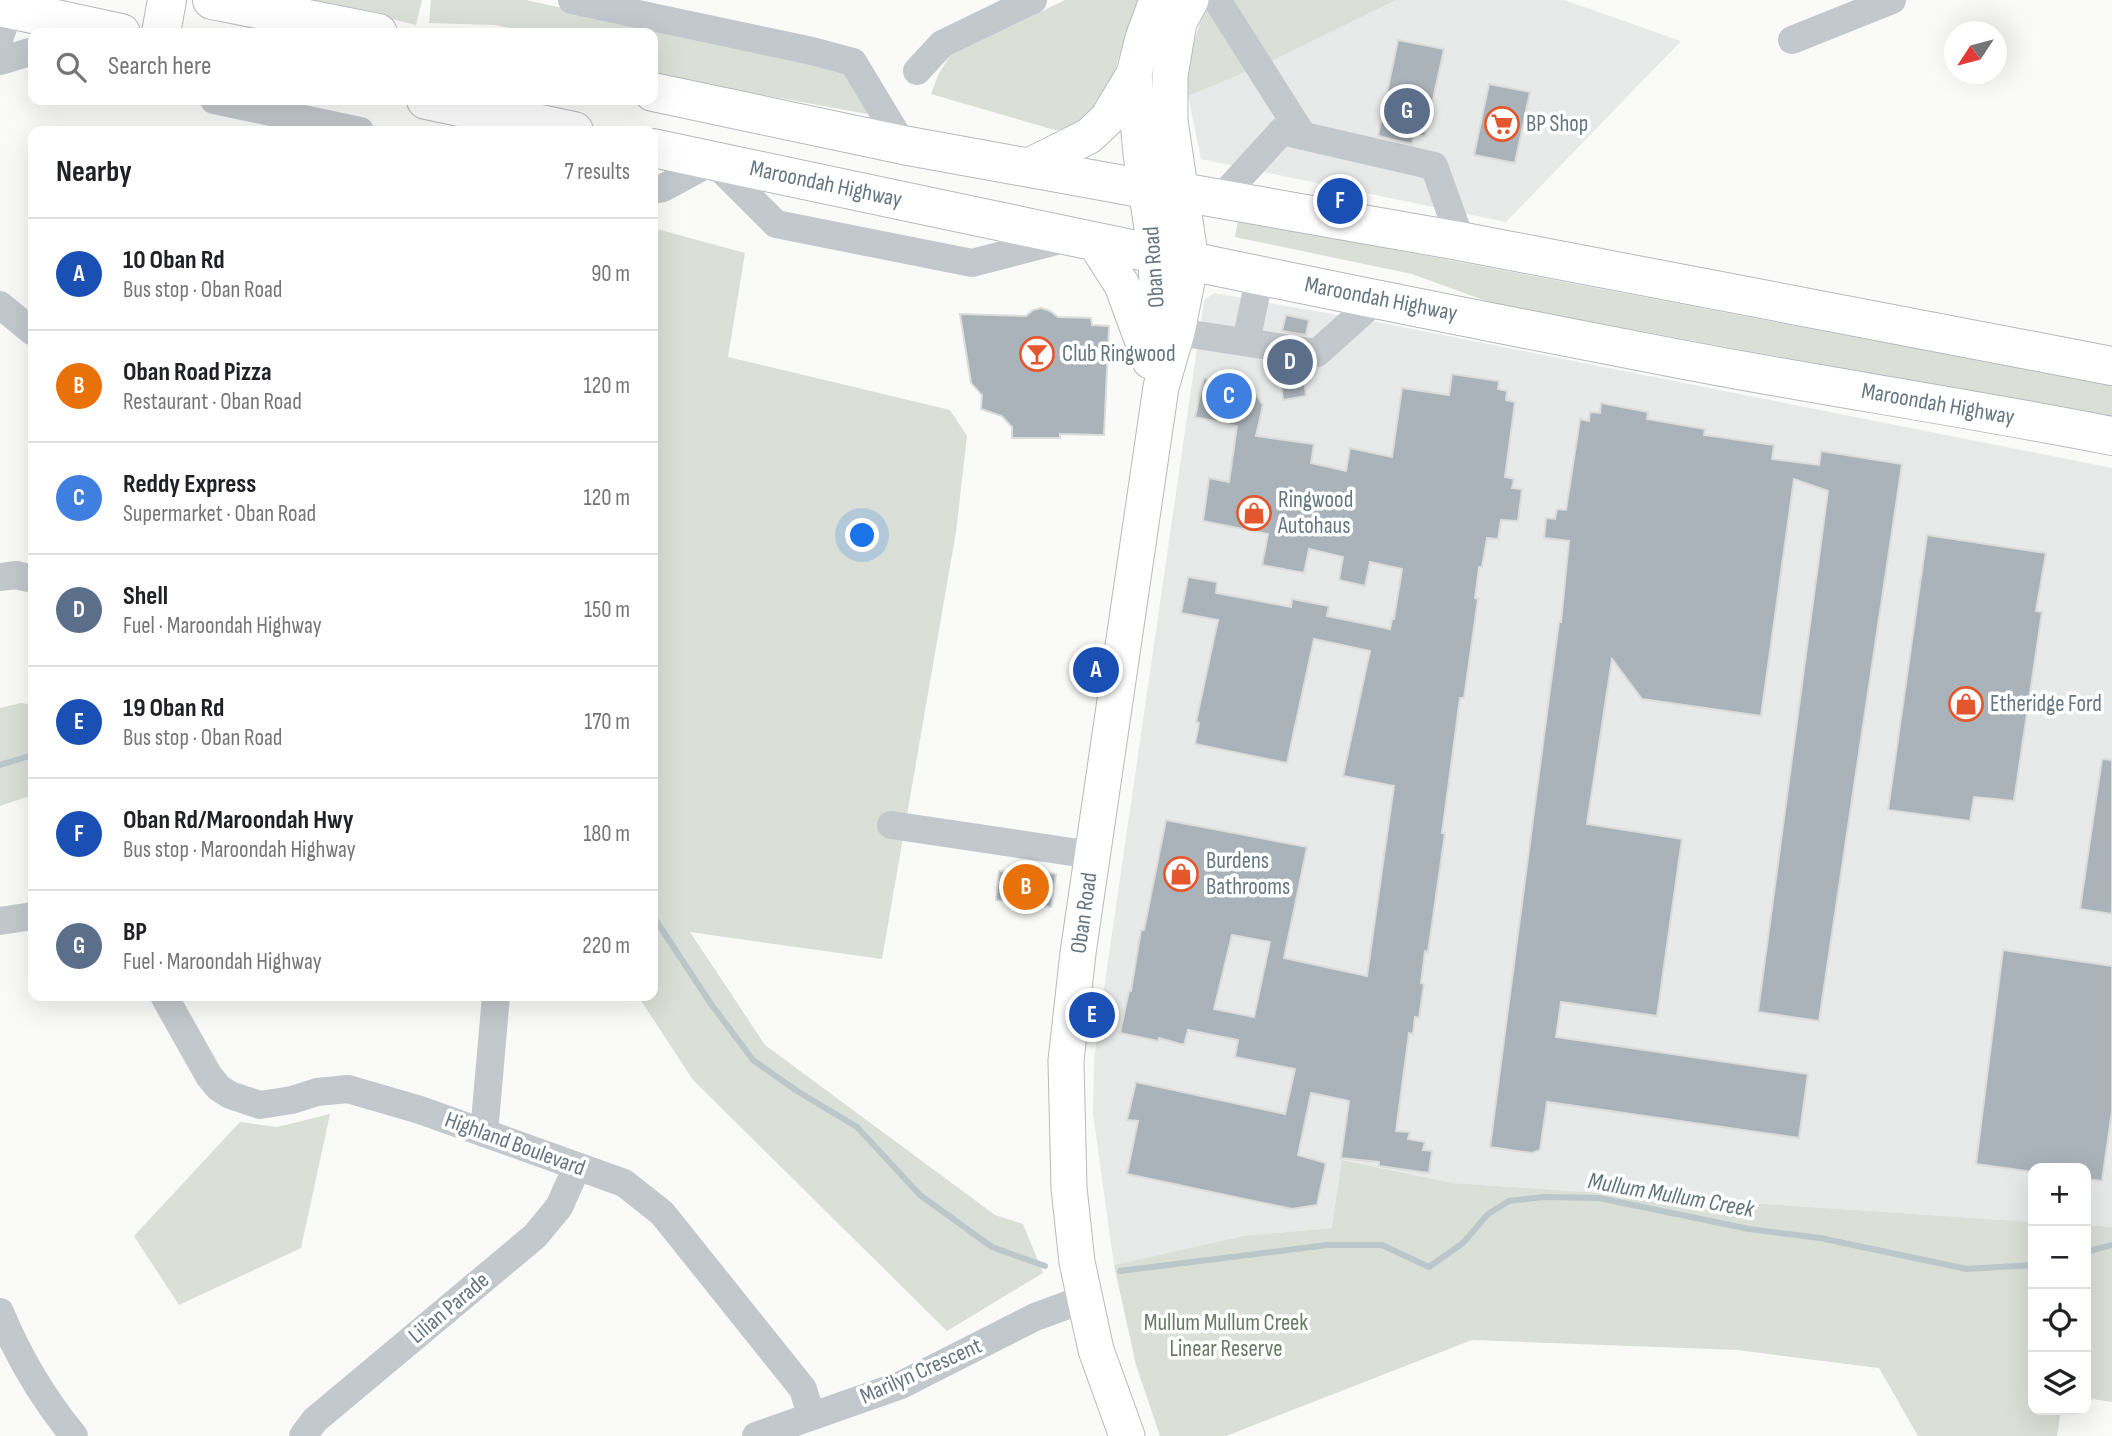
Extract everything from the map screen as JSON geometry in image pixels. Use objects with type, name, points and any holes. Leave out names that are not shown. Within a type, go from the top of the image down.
[{"type":"highway","points":[[162,28],[167,0]]},
{"type":"highway","points":[[212,0],[263,3],[359,28]]},
{"type":"highway","points":[[5,13],[70,28]]},
{"type":"highway","points":[[658,93],[903,145],[1461,241],[2112,366]]},
{"type":"highway","points":[[450,105],[551,126]]},
{"type":"highway","name":"Maroondah Highway","points":[[658,149],[1173,258],[1689,361],[2112,436]]},
{"type":"main road","points":[[1157,0],[1143,38],[1135,74],[1135,107],[1164,191]]},
{"type":"main road","points":[[1164,191],[1170,121],[1170,76],[1179,22],[1191,0]]},
{"type":"main road","points":[[1027,167],[1089,136],[1107,119],[1135,74]]},
{"type":"main road","name":"Oban Road","points":[[1126,1436],[1099,1361],[1077,1262],[1069,1188],[1066,1061],[1078,953],[1161,387],[1177,332],[1173,258],[1164,191]]},
{"type":"main road","points":[[1085,239],[1122,285],[1161,387]]},
{"type":"main road","name":"Oban Road","points":[[1161,387],[1156,290],[1173,258]]},
{"type":"street","points":[[572,0],[657,9],[853,62],[903,145]]},
{"type":"street","points":[[917,71],[942,44],[1033,0]]},
{"type":"street","points":[[1217,0],[1303,136]]},
{"type":"street","points":[[1792,40],[1892,0]]},
{"type":"street","points":[[0,61],[28,53]]},
{"type":"street","points":[[263,105],[303,109],[347,126]]},
{"type":"street","points":[[1220,200],[1282,131],[1434,166],[1461,241]]},
{"type":"street","points":[[658,189],[713,161]]},
{"type":"street","points":[[1246,342],[1261,275]]},
{"type":"street","points":[[1177,332],[1317,352],[1377,299]]},
{"type":"street","points":[[0,305],[28,328]]},
{"type":"street","points":[[0,577],[16,575],[28,578]]},
{"type":"street","points":[[891,825],[1092,855]]},
{"type":"street","points":[[0,920],[28,917]]},
{"type":"street","name":"Highland Boulevard","points":[[167,1001],[209,1076],[219,1088],[230,1095],[260,1105],[292,1100],[317,1092],[348,1089],[420,1110],[624,1183],[662,1213],[803,1389],[811,1416]]},
{"type":"street","points":[[484,1133],[496,1001]]},
{"type":"street","name":"Lilian Parade","points":[[303,1436],[315,1420],[534,1236],[559,1207],[577,1167]]},
{"type":"street","name":"Marilyn Crescent","points":[[756,1436],[901,1385],[1035,1317],[1084,1299]]},
{"type":"street","points":[[0,1311],[18,1354],[37,1388],[74,1436]]},
{"type":"shaded area","points":[[1396,0],[1564,0],[1681,41],[1506,222],[1201,159],[1188,96],[1272,61]]},
{"type":"shaded area","points":[[1214,293],[1377,322],[2112,468],[2112,1227],[2091,1225],[2091,1163],[2028,1163],[2028,1222],[1453,1183],[1343,1160],[1333,1228],[1243,1236],[1114,1265],[1093,1114],[1094,1058],[1204,300]]},
{"type":"green space","points":[[313,0],[422,0],[416,25]]},
{"type":"green space","points":[[431,0],[526,0],[653,28],[509,28],[495,25],[429,23]]},
{"type":"green space","points":[[1065,0],[1138,0],[1138,9],[1118,59],[1111,89],[1076,129],[1055,130],[931,94],[939,73],[951,55]]},
{"type":"green space","points":[[1206,0],[1396,0],[1272,61],[1188,96],[1187,68]]},
{"type":"green space","points":[[658,29],[844,70],[871,108],[867,114],[658,76]]},
{"type":"green space","points":[[1238,220],[1870,340],[2112,382],[2112,418],[1494,304],[1412,274],[1235,237]]},
{"type":"green space","points":[[658,229],[745,253],[728,357],[950,410],[967,436],[956,532],[882,959],[690,932],[765,1045],[995,1215],[1023,1224],[1043,1273],[947,1331],[693,1080],[641,1001],[658,1001]]},
{"type":"green space","points":[[21,703],[28,704],[28,797],[0,806],[0,708]]},
{"type":"green space","points":[[330,1114],[301,1248],[179,1305],[134,1236],[240,1122],[277,1127]]},
{"type":"green space","name":"Mullum Mullum Creek Linear Reserve","points":[[1342,1160],[1453,1183],[2028,1222],[2028,1415],[2060,1415],[2057,1436],[1918,1436],[1879,1368],[1737,1350],[1472,1340],[1226,1436],[1160,1436],[1136,1365],[1114,1265],[1243,1236],[1332,1228]]},
{"type":"green space","points":[[2091,1225],[2112,1227],[2112,1402],[2091,1399]]},
{"type":"building","points":[[1398,40],[1444,49],[1425,136],[1414,135],[1412,144],[1378,136]]},
{"type":"building","name":"BP Shop","points":[[1489,84],[1530,92],[1515,163],[1474,155]]},
{"type":"building","name":"Club Ringwood","points":[[1041,308],[1058,317],[1091,318],[1092,325],[1109,326],[1104,435],[1060,434],[1060,438],[1012,438],[1012,427],[1002,416],[981,409],[982,395],[971,383],[960,314],[1026,316]]},
{"type":"building","points":[[1286,315],[1309,320],[1306,335],[1282,331]]},
{"type":"building","points":[[1278,364],[1303,368],[1306,396],[1283,400]]},
{"type":"building","points":[[1452,374],[1499,381],[1498,389],[1507,391],[1506,400],[1515,402],[1505,477],[1514,479],[1512,488],[1522,489],[1518,521],[1501,520],[1498,539],[1487,538],[1482,567],[1479,567],[1475,598],[1478,599],[1464,698],[1460,698],[1442,833],[1445,833],[1428,952],[1425,951],[1419,1018],[1415,1017],[1413,1034],[1409,1033],[1396,1131],[1410,1132],[1408,1139],[1425,1142],[1423,1150],[1432,1151],[1429,1173],[1379,1166],[1379,1162],[1341,1158],[1349,1101],[1311,1093],[1298,1155],[1326,1163],[1317,1205],[1292,1209],[1127,1174],[1138,1121],[1127,1120],[1136,1082],[1285,1114],[1295,1069],[1235,1057],[1238,1040],[1188,1030],[1184,1045],[1159,1038],[1158,1041],[1120,1033],[1166,820],[1307,847],[1284,958],[1367,976],[1394,786],[1343,776],[1370,651],[1314,639],[1287,763],[1195,744],[1199,723],[1196,722],[1218,620],[1181,613],[1188,577],[1217,582],[1216,593],[1291,607],[1292,599],[1329,606],[1327,616],[1390,629],[1402,569],[1370,562],[1365,586],[1339,580],[1343,557],[1309,549],[1304,573],[1262,565],[1268,534],[1203,521],[1209,478],[1229,482],[1237,426],[1195,417],[1204,378],[1251,388],[1263,405],[1256,436],[1314,444],[1311,463],[1346,471],[1350,448],[1392,457],[1402,388],[1449,395]],"holes":[[[1232,935],[1270,942],[1254,1017],[1214,1009]]]},
{"type":"building","points":[[1601,403],[1648,412],[1647,419],[1705,429],[1704,435],[1774,445],[1772,459],[1819,465],[1821,451],[1902,464],[1819,1021],[1758,1012],[1828,491],[1794,479],[1761,716],[1642,699],[1612,659],[1587,824],[1682,839],[1657,1016],[1561,1002],[1556,1037],[1808,1074],[1799,1138],[1547,1102],[1540,1150],[1532,1153],[1490,1147],[1561,622],[1569,541],[1544,538],[1546,518],[1555,519],[1557,509],[1566,510],[1580,419],[1589,421],[1590,412],[1600,413]]},
{"type":"building","name":"Etheridge Ford","points":[[1927,535],[2046,553],[2036,611],[2042,612],[2014,801],[1974,797],[1970,821],[1888,810]]},
{"type":"building","points":[[2102,759],[2112,760],[2112,914],[2080,909]]},
{"type":"building","points":[[1013,867],[1056,874],[1051,907],[996,900],[999,871],[1013,872]]},
{"type":"building","points":[[2003,950],[2112,966],[2112,1111],[2102,1181],[2091,1180],[2091,1163],[2028,1163],[2028,1171],[1976,1164]]},
{"type":"waterway","name":"Mullum Mullum Creek","points":[[0,765],[28,757]]},
{"type":"waterway","name":"Mullum Mullum Creek","points":[[658,924],[711,1004],[753,1060],[797,1091],[857,1127],[920,1195],[992,1247],[1045,1266]]},
{"type":"waterway","name":"Mullum Mullum Creek","points":[[1120,1271],[1327,1245],[1382,1245],[1429,1267],[1463,1243],[1488,1214],[1509,1201],[1544,1197],[1599,1198],[1749,1229],[1820,1238],[1967,1269],[2028,1265]]},
{"type":"waterway","name":"Mullum Mullum Creek","points":[[2091,1251],[2112,1245]]},
{"type":"place","name":"BP","points":[[1407,111]]},
{"type":"place","name":"BP Shop","points":[[1502,124]]},
{"type":"place","name":"Oban Rd/Maroondah Hwy","points":[[1340,201]]},
{"type":"place","name":"Club Ringwood","points":[[1037,354]]},
{"type":"place","name":"Shell","points":[[1290,362]]},
{"type":"place","name":"Reddy Express","points":[[1229,396]]},
{"type":"place","name":"Ringwood Autohaus","points":[[1254,513]]},
{"type":"place","name":"10 Oban Rd","points":[[1096,670]]},
{"type":"place","name":"Etheridge Ford","points":[[1966,704]]},
{"type":"place","name":"Burdens Bathrooms","points":[[1181,874]]},
{"type":"place","name":"Oban Road Pizza","points":[[1026,887]]},
{"type":"place","name":"19 Oban Rd","points":[[1092,1015]]}]
